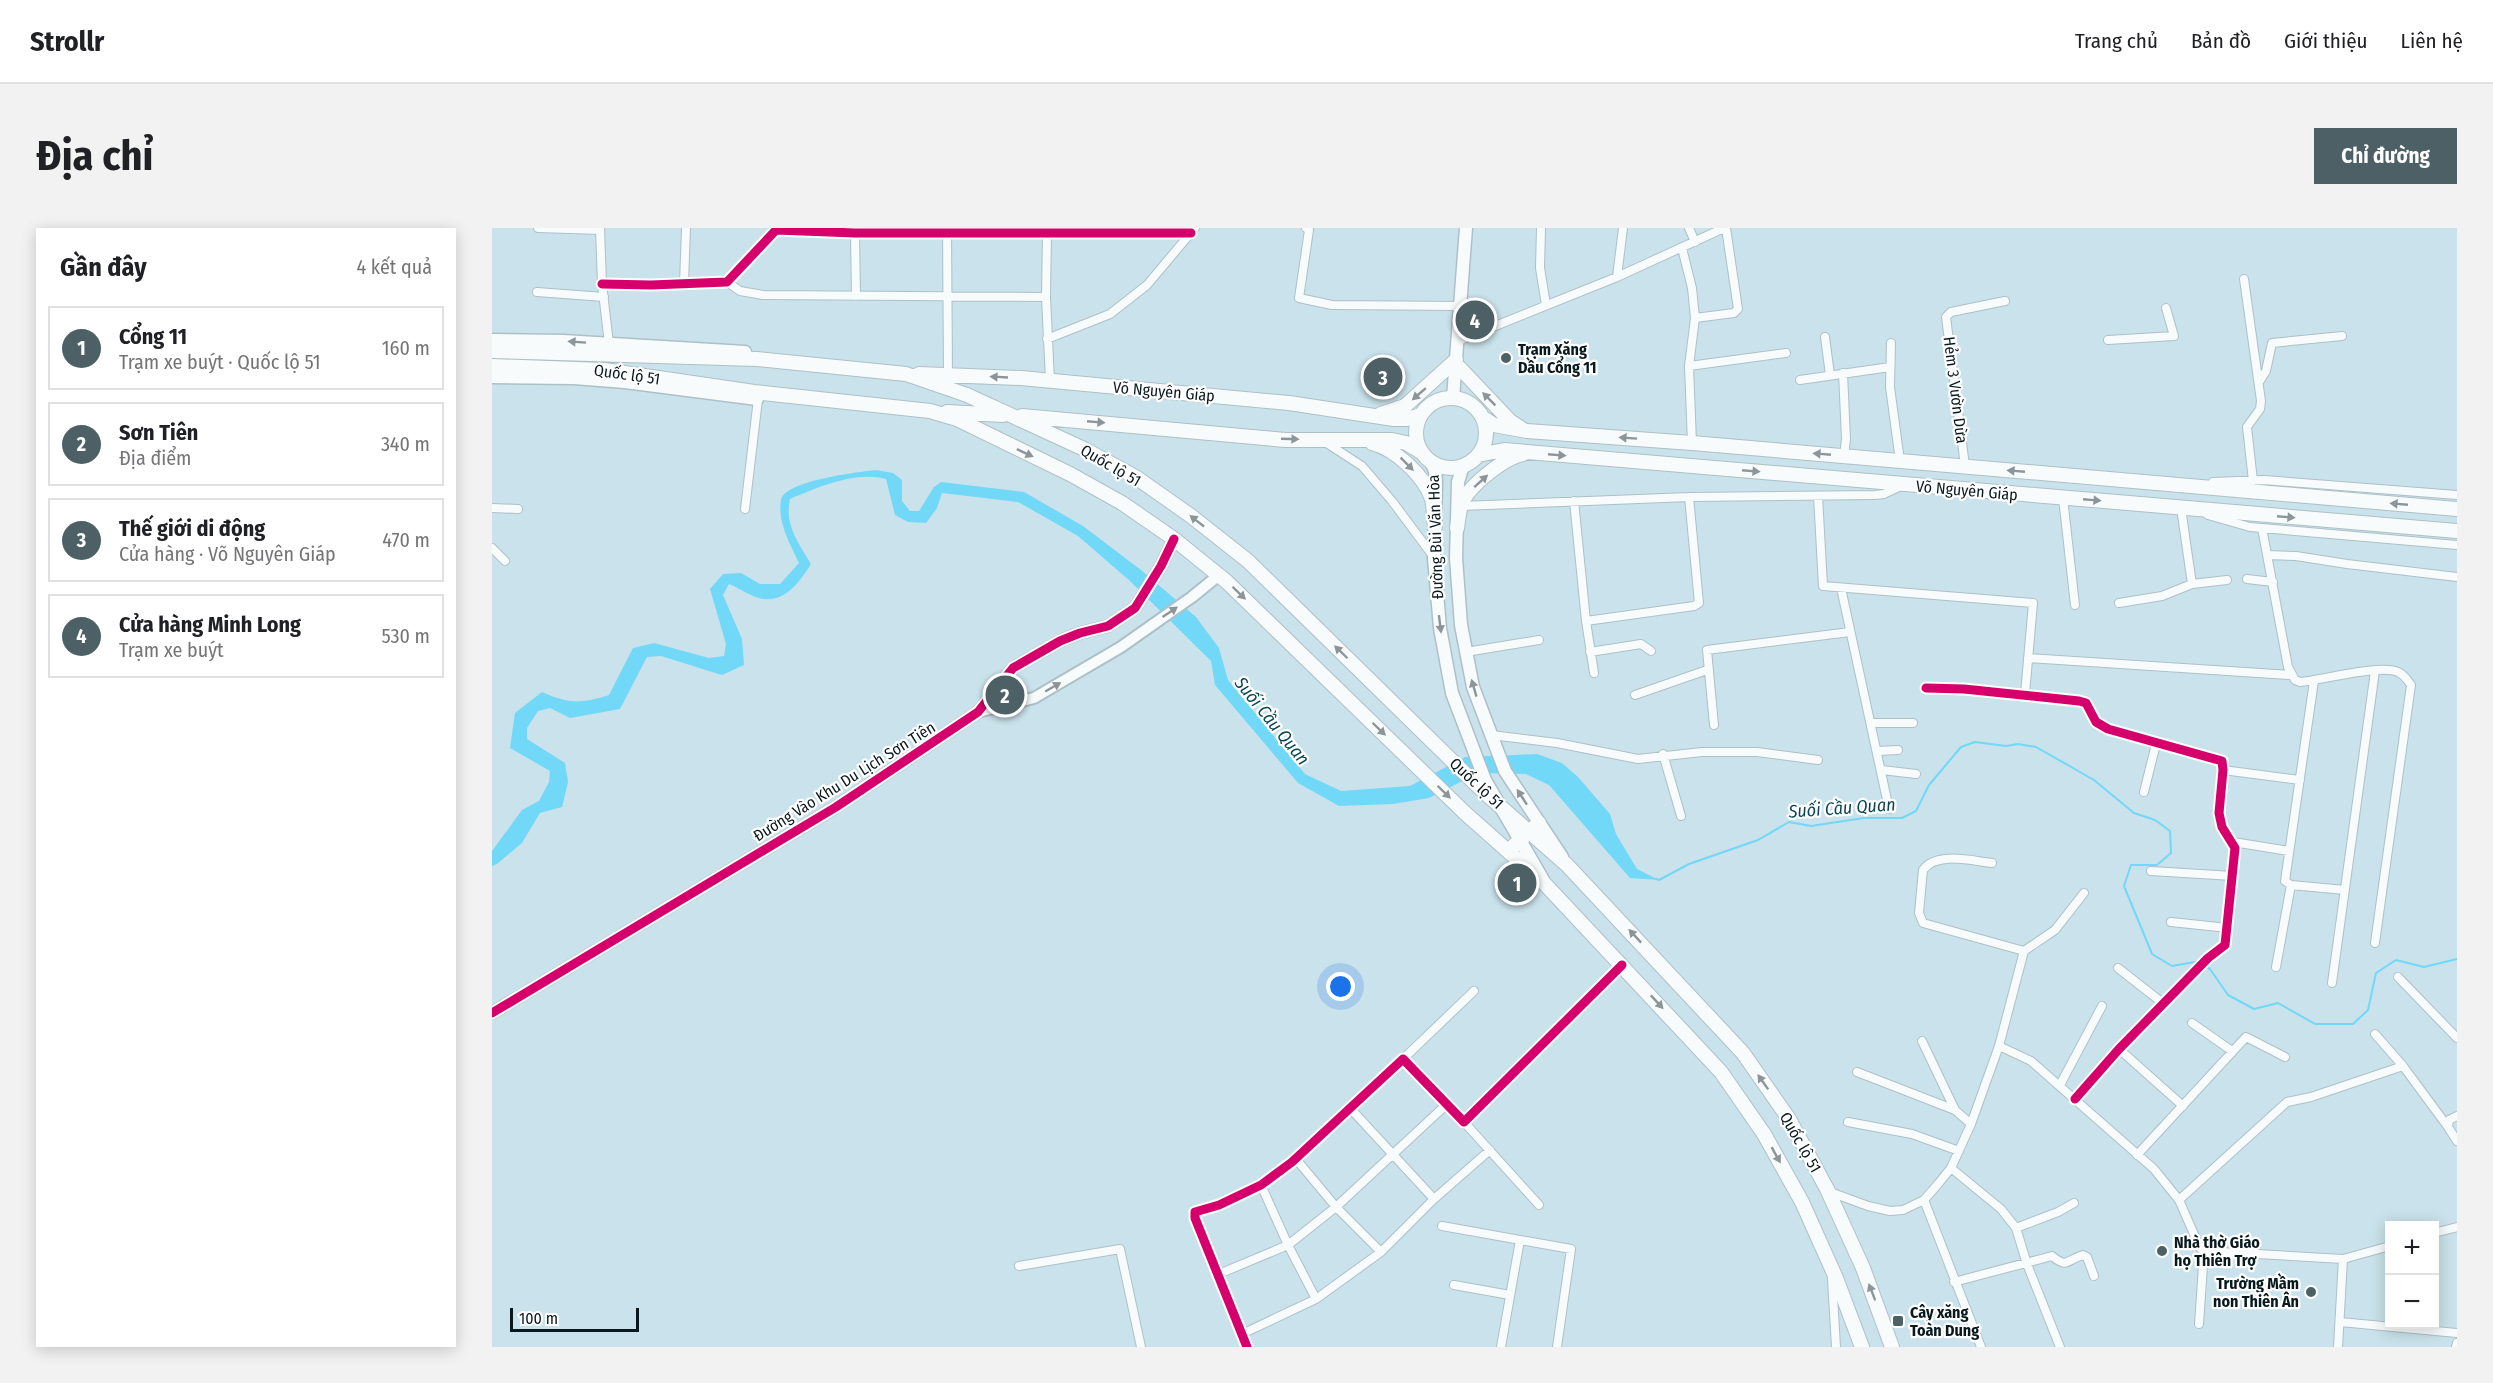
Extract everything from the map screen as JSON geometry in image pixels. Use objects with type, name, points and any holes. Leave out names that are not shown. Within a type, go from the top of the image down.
[{"type":"highway","name":"Quốc lộ 51","points":[[492,351],[757,359],[906,374],[974,413],[1070,474],[1122,502],[1219,575],[1465,813],[1544,883],[1720,1072],[1764,1134],[1802,1202],[1833,1271],[1862,1347]]},
{"type":"highway","points":[[1374,415],[1392,412],[1405,406],[1456,362],[1510,421],[1527,431]]},
{"type":"highway","name":"Quốc lộ 51","points":[[492,366],[604,370],[754,392],[930,411]]},
{"type":"highway","name":"Võ Nguyên Giáp","points":[[906,374],[1050,381],[1289,403],[1407,419],[1421,415]]},
{"type":"highway","points":[[974,413],[977,376]]},
{"type":"highway","points":[[911,414],[930,411],[1010,415],[1285,440],[1406,443],[1426,457],[1441,467],[1463,466],[1478,455],[1485,440],[1486,428],[1482,417],[1474,407],[1453,398],[1441,399],[1431,404],[1421,415],[1415,433],[1426,457]]},
{"type":"highway","name":"Quốc lộ 51","points":[[1010,415],[1084,448],[1137,478],[1191,516],[1248,561],[1443,751],[1485,786],[1499,805],[1567,865],[1743,1053],[1789,1119],[1828,1191],[1863,1268],[1892,1347]]},
{"type":"highway","name":"Võ Nguyên Giáp","points":[[1482,417],[1494,425],[1527,431],[1692,443],[2457,509]]},
{"type":"highway","points":[[1355,440],[1383,446],[1407,464],[1431,496],[1435,527]]},
{"type":"highway","name":"Võ Nguyên Giáp","points":[[1478,455],[1504,450],[2457,531]]},
{"type":"highway","points":[[1457,528],[1461,506],[1466,495],[1501,463],[1527,452]]},
{"type":"highway","points":[[1508,851],[1529,831]]},
{"type":"main road","points":[[1453,398],[1466,228]]},
{"type":"main road","name":"Quốc lộ 51","points":[[492,340],[758,353],[883,365],[906,374]]},
{"type":"main road","name":"Quốc lộ 51","points":[[492,377],[573,378],[625,382],[758,399],[911,414],[974,413]]},
{"type":"main road","name":"Đường Bùi Văn Hòa","points":[[1426,457],[1435,471],[1436,482],[1434,558],[1440,628],[1452,693],[1485,786]]},
{"type":"main road","name":"Đường Bùi Văn Hòa","points":[[1463,466],[1458,482],[1456,558],[1461,625],[1473,687],[1529,831]]},
{"type":"main road","points":[[1529,831],[1544,883]]},
{"type":"street","points":[[538,228],[600,229],[602,284],[609,344]]},
{"type":"street","points":[[684,284],[686,228]]},
{"type":"street","points":[[1541,228],[1540,268],[1546,305]]},
{"type":"street","points":[[1617,278],[1623,228]]},
{"type":"street","points":[[1689,228],[1695,242]]},
{"type":"street","points":[[1458,341],[1617,278],[1725,228],[1738,309],[1734,313],[1695,318]]},
{"type":"street","points":[[727,282],[776,229],[855,233],[947,230],[1047,232],[1193,230]]},
{"type":"street","points":[[1309,229],[1299,298],[1332,305],[1461,306]]},
{"type":"street","points":[[947,230],[948,375]]},
{"type":"street","points":[[1047,339],[1110,314],[1147,285],[1193,230]]},
{"type":"street","points":[[1047,232],[1047,339],[1050,381]]},
{"type":"street","points":[[855,233],[856,296]]},
{"type":"street","points":[[1682,248],[1692,288],[1695,318],[1689,366],[1692,443]]},
{"type":"street","points":[[2244,279],[2259,382],[2260,409],[2247,427],[2253,481]]},
{"type":"street","points":[[602,284],[727,282],[741,291],[763,295],[1047,297]]},
{"type":"street","points":[[537,292],[604,297]]},
{"type":"street","name":"Hẻm 3 Vườn Dừa","points":[[1965,466],[1947,314],[2005,301]]},
{"type":"street","points":[[2108,340],[2174,336],[2166,308]]},
{"type":"street","points":[[2259,382],[2266,371],[2272,343],[2342,336]]},
{"type":"street","points":[[1825,337],[1830,375]]},
{"type":"street","points":[[1891,343],[1890,387],[1900,461]]},
{"type":"street","points":[[1689,366],[1786,352]]},
{"type":"street","points":[[1800,380],[1890,367]]},
{"type":"street","points":[[1842,373],[1846,439],[1844,456]]},
{"type":"street","points":[[745,508],[758,399]]},
{"type":"street","points":[[1323,440],[1362,466],[1392,501],[1434,558]]},
{"type":"street","points":[[2172,484],[2253,481],[2457,495]]},
{"type":"street","points":[[1461,506],[1689,497],[1884,494],[1904,484]]},
{"type":"street","points":[[1818,496],[1822,582],[1827,587],[2033,603],[2025,694]]},
{"type":"street","points":[[1586,621],[1694,606],[1699,603],[1689,497]]},
{"type":"street","points":[[2063,498],[2075,605]]},
{"type":"street","points":[[1574,501],[1586,621],[1594,673]]},
{"type":"street","points":[[492,508],[518,509]]},
{"type":"street","points":[[2193,584],[2184,508],[2250,527],[2457,545]]},
{"type":"street","points":[[2262,528],[2290,675],[2295,681],[2314,681],[2375,671],[2396,670],[2405,675],[2411,685],[2375,943]]},
{"type":"street","name":"Đường Vào Khu Du Lịch Sơn Tiên","points":[[492,1012],[836,807],[978,712],[1013,668],[1060,641],[1108,626],[1135,608],[1174,540]]},
{"type":"street","points":[[492,548],[505,561]]},
{"type":"street","points":[[2268,555],[2296,556],[2457,577]]},
{"type":"street","name":"Đường Vào Khu Du Lịch Sơn Tiên","points":[[978,712],[1034,698],[1121,647],[1219,575]]},
{"type":"street","points":[[2247,579],[2273,582]]},
{"type":"street","points":[[2119,603],[2162,596],[2193,584],[2228,580]]},
{"type":"street","points":[[1841,588],[1889,809]]},
{"type":"street","points":[[1713,725],[1707,650],[1850,632]]},
{"type":"street","points":[[1466,651],[1539,640]]},
{"type":"street","points":[[1590,652],[1641,644],[1651,651]]},
{"type":"street","points":[[2028,658],[2290,675]]},
{"type":"street","points":[[1635,694],[1707,670]]},
{"type":"street","points":[[2332,983],[2375,671]]},
{"type":"street","points":[[2314,681],[2301,780],[2284,875],[2285,881],[2291,885],[2345,890]]},
{"type":"street","points":[[1926,688],[2025,694],[2086,703],[2096,722],[2108,729],[2222,761],[2219,813],[2222,827],[2233,842],[2234,876],[2225,945],[2208,958],[2119,1049],[2074,1099]]},
{"type":"street","points":[[1872,723],[1913,723]]},
{"type":"street","points":[[1492,739],[1557,743],[1634,758],[1702,752],[1757,752],[1818,760]]},
{"type":"street","points":[[2144,792],[2156,744]]},
{"type":"street","points":[[1878,751],[1898,750]]},
{"type":"street","points":[[1663,754],[1681,816]]},
{"type":"street","points":[[1882,770],[1916,774]]},
{"type":"street","points":[[2223,770],[2301,780]]},
{"type":"street","points":[[2233,842],[2289,851]]},
{"type":"street","points":[[1992,863],[1962,859],[1939,861],[1927,865],[1923,870],[1919,918],[1931,927],[2024,951]]},
{"type":"street","points":[[2151,872],[2234,876]]},
{"type":"street","points":[[2276,967],[2291,885]]},
{"type":"street","points":[[1828,1191],[1868,1206],[1890,1211],[1903,1210],[1924,1200],[1951,1168],[1971,1124],[1999,1046],[2024,951],[2055,930],[2084,893]]},
{"type":"street","points":[[2170,922],[2228,928]]},
{"type":"street","points":[[1464,1122],[1622,965]]},
{"type":"street","points":[[2118,968],[2164,1004]]},
{"type":"street","points":[[2398,977],[2457,1038]]},
{"type":"street","points":[[1247,1347],[1195,1212],[1219,1205],[1261,1185],[1296,1159],[1474,991]]},
{"type":"street","points":[[2060,1085],[2102,1006]]},
{"type":"street","points":[[2192,1023],[2232,1051]]},
{"type":"street","points":[[2375,1034],[2403,1066],[2457,1141]]},
{"type":"street","points":[[2138,1155],[2246,1037],[2285,1057]]},
{"type":"street","points":[[1922,1041],[1955,1110]]},
{"type":"street","points":[[1999,1046],[2031,1061],[2154,1169],[2179,1200],[2200,1248],[2204,1251],[2343,1259],[2385,1247]]},
{"type":"street","points":[[2119,1049],[2183,1107]]},
{"type":"street","points":[[1403,1059],[1539,1205]]},
{"type":"street","points":[[2179,1200],[2287,1102],[2311,1097],[2403,1066]]},
{"type":"street","points":[[1857,1072],[1955,1110],[1971,1124]]},
{"type":"street","points":[[1220,1274],[1288,1245],[1336,1207],[1447,1104]]},
{"type":"street","points":[[1350,1108],[1434,1199]]},
{"type":"street","points":[[2448,1127],[2449,1120],[2457,1116]]},
{"type":"street","points":[[1848,1122],[1912,1134],[1959,1151]]},
{"type":"street","points":[[1242,1334],[1316,1299],[1381,1251],[1434,1199],[1490,1150]]},
{"type":"street","points":[[1296,1159],[1336,1207],[1381,1251]]},
{"type":"street","points":[[1951,1168],[2001,1209],[2016,1228],[2027,1264],[2060,1347]]},
{"type":"street","points":[[1261,1185],[1316,1299]]},
{"type":"street","points":[[1924,1200],[1981,1347]]},
{"type":"street","points":[[2016,1228],[2058,1212],[2074,1203]]},
{"type":"street","points":[[1442,1227],[1571,1249],[1557,1347]]},
{"type":"street","points":[[2439,1232],[2457,1227]]},
{"type":"street","points":[[1502,1347],[1520,1240]]},
{"type":"street","points":[[1019,1266],[1120,1249],[1141,1347]]},
{"type":"street","points":[[2199,1324],[2204,1251]]},
{"type":"street","points":[[1954,1282],[2027,1264],[2048,1256],[2052,1256],[2063,1264],[2083,1255],[2087,1257],[2094,1276]]},
{"type":"street","points":[[2338,1347],[2343,1259]]},
{"type":"street","points":[[1833,1271],[1836,1347]]},
{"type":"street","points":[[1454,1285],[1510,1295]]},
{"type":"street","points":[[2340,1322],[2457,1333]]},
{"type":"street","points":[[2456,1347],[2457,1342]]},
{"type":"water","name":"Suối Cầu Quan","points":[[876,470],[893,473],[902,480],[902,501],[910,511],[919,511],[934,487],[941,482],[1024,492],[1083,526],[1141,570],[1196,617],[1219,648],[1228,680],[1305,774],[1341,791],[1410,786],[1465,757],[1537,754],[1562,763],[1578,777],[1610,814],[1616,834],[1637,869],[1659,880],[1630,878],[1549,785],[1526,774],[1478,773],[1429,798],[1393,804],[1339,806],[1298,783],[1215,685],[1211,661],[1130,581],[1078,536],[1018,502],[942,493],[937,508],[926,523],[908,522],[895,515],[886,479],[874,477],[837,482],[790,499],[791,525],[811,564],[792,589],[779,597],[764,599],[729,584],[723,595],[742,639],[744,665],[722,675],[661,656],[647,657],[620,709],[570,718],[550,708],[538,711],[527,728],[527,739],[565,763],[568,782],[562,807],[540,813],[522,843],[492,866],[492,851],[522,810],[539,801],[549,782],[550,771],[510,748],[515,713],[542,692],[568,701],[591,700],[609,695],[633,648],[654,643],[709,658],[724,656],[726,644],[710,589],[723,574],[741,573],[760,584],[780,584],[799,563],[785,532],[781,516],[781,500],[785,493],[823,479]]},
{"type":"waterway","name":"Suối Cầu Quan","points":[[1656,879],[1659,880],[1689,864],[1758,840],[1789,822],[1811,826],[1864,818],[1902,818],[1916,811],[1929,785],[1961,747],[1975,742],[2006,746],[2018,744],[2036,747],[2094,780],[2134,813],[2155,820],[2170,831],[2171,853],[2157,865],[2131,865],[2124,886],[2152,954],[2172,966],[2195,962],[2199,964]]},
{"type":"waterway","name":"Suối Cầu Quan","points":[[2204,966],[2210,969],[2228,995],[2254,1009],[2278,1003],[2315,1024],[2353,1024],[2368,1010],[2376,973],[2396,960],[2424,967],[2457,959]]},
{"type":"cycle path","points":[[602,284],[727,282],[776,230],[855,233],[1191,233]]},
{"type":"cycle path","points":[[492,1013],[836,807],[978,712],[1013,668],[1060,641],[1108,626],[1135,608],[1161,566],[1174,539]]},
{"type":"cycle path","points":[[1926,688],[1964,689],[2079,701],[2086,703],[2096,722],[2108,729],[2222,761],[2219,813],[2222,827],[2235,848],[2225,945],[2208,958],[2119,1049],[2075,1099]]},
{"type":"cycle path","points":[[1247,1347],[1195,1218],[1195,1212],[1219,1205],[1261,1185],[1292,1162],[1403,1059],[1464,1122],[1622,965]]},
{"type":"place","name":"Cửa hàng Minh Long","points":[[1475,320]]},
{"type":"place","name":"Trạm Xăng Dầu Cổng 11","points":[[1506,358]]},
{"type":"place","name":"Thế giới di động","points":[[1383,377]]},
{"type":"place","name":"Sơn Tiên","points":[[1005,695]]},
{"type":"place","name":"Cổng 11","points":[[1517,883]]},
{"type":"place","name":"Nhà thờ Giáo họ Thiên Trợ","points":[[2162,1251]]},
{"type":"place","name":"Trường Mầm non Thiên Ân","points":[[2311,1292]]},
{"type":"place","name":"Cây xăng Toàn Dung","points":[[1898,1321]]}]
